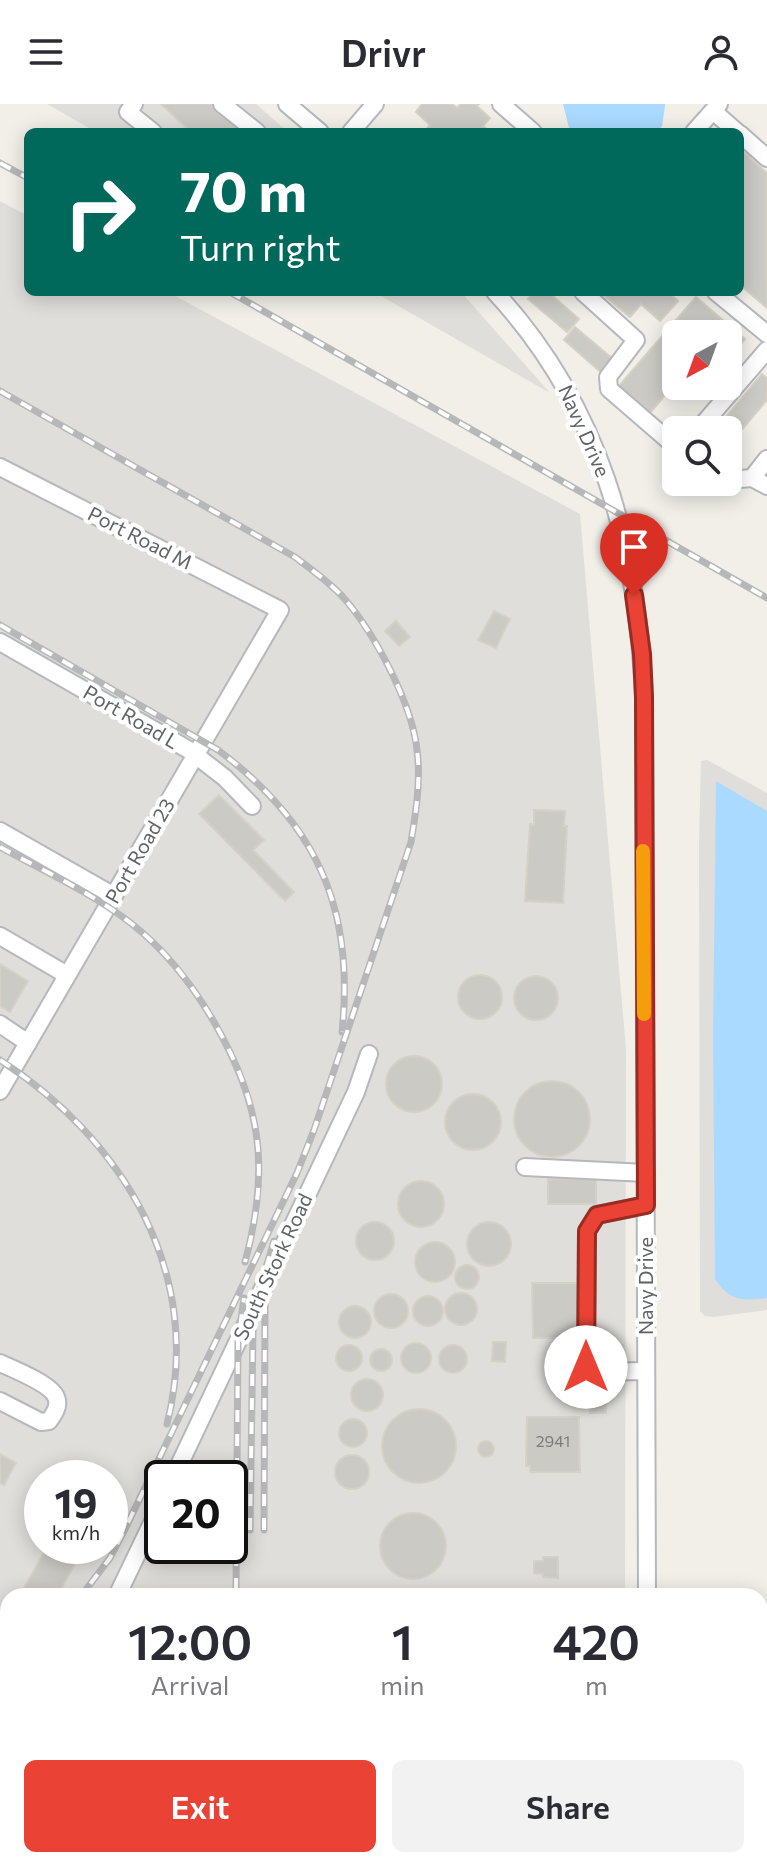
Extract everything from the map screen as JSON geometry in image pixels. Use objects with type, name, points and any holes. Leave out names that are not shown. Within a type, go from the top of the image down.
[{"type":"street","points":[[134,104],[128,112],[148,128]]},
{"type":"street","points":[[222,104],[252,128]]},
{"type":"street","points":[[287,104],[315,128]]},
{"type":"street","points":[[354,128],[375,104]]},
{"type":"street","points":[[501,104],[528,128]]},
{"type":"street","points":[[698,128],[716,107],[735,128]]},
{"type":"street","points":[[744,137],[767,158]]},
{"type":"street","name":"Navy Drive","points":[[498,296],[546,356],[579,411],[618,511],[626,540],[638,622],[644,697],[647,1588]]},
{"type":"street","points":[[587,296],[636,340],[608,377],[609,389],[662,435]]},
{"type":"street","points":[[721,296],[767,334]]},
{"type":"street","points":[[710,416],[766,352]]},
{"type":"street","points":[[759,482],[767,459]]},
{"type":"street","name":"Port Road M","points":[[0,467],[280,610]]},
{"type":"street","name":"Port Road 23","points":[[0,1091],[280,610]]},
{"type":"street","name":"Port Road L","points":[[0,642],[196,754],[252,806]]},
{"type":"street","points":[[0,831],[114,896]]},
{"type":"street","points":[[0,936],[67,975]]},
{"type":"street","points":[[0,1024],[28,1043]]},
{"type":"street","name":"South Stork Road","points":[[182,1460],[356,1092],[369,1054]]},
{"type":"street","points":[[525,1167],[646,1173]]},
{"type":"street","points":[[646,1205],[597,1215],[587,1231],[586,1367],[592,1372],[646,1371]]},
{"type":"street","points":[[0,1363],[51,1390],[57,1398],[57,1409],[49,1421],[41,1422],[0,1401]]},
{"type":"street","points":[[121,1588],[144,1540]]},
{"type":"shaded area","points":[[47,104],[256,104],[283,128],[89,128]]},
{"type":"shaded area","points":[[0,201],[24,214],[24,296],[175,296],[580,514],[626,1050],[625,1588],[0,1588]]},
{"type":"shaded area","points":[[381,296],[465,296],[550,393]]},
{"type":"shaded area","points":[[707,760],[767,793],[767,1310],[714,1317],[705,1316],[700,1311],[699,842],[701,761]]},
{"type":"water","points":[[563,104],[665,104],[661,128],[569,128]]},
{"type":"water","points":[[716,781],[767,811],[767,1298],[758,1299],[737,1298],[726,1292],[715,1279],[713,1036]]},
{"type":"building","points":[[161,104],[216,104],[243,128],[187,128]]},
{"type":"building","points":[[422,104],[452,104],[457,108],[461,104],[479,104],[477,106],[490,118],[483,126],[485,128],[427,128],[430,125],[416,112]]},
{"type":"building","points":[[744,153],[767,173],[767,308],[744,288]]},
{"type":"building","points":[[531,296],[553,296],[579,319],[567,332],[528,299]]},
{"type":"building","points":[[605,296],[672,296],[678,301],[660,321],[641,304],[630,317]]},
{"type":"building","points":[[696,297],[723,320],[676,320]]},
{"type":"building","points":[[575,327],[614,360],[603,374],[564,340]]},
{"type":"building","points":[[662,336],[662,399],[650,413],[619,386]]},
{"type":"building","points":[[762,374],[767,378],[767,400],[742,429],[742,416],[727,416]]},
{"type":"building","points":[[494,611],[510,619],[496,648],[478,640]]},
{"type":"building","points":[[396,621],[410,637],[399,646],[385,631]]},
{"type":"building","points":[[219,795],[264,840],[253,850],[294,892],[285,901],[199,814]]},
{"type":"building","points":[[534,810],[565,811],[563,903],[525,901],[530,824],[534,825]]},
{"type":"building","points":[[0,964],[28,981],[10,1012],[0,1006]]},
{"type":"building","points":[[480,975],[496,981],[502,997],[496,1013],[480,1019],[464,1013],[458,997],[464,981]]},
{"type":"building","points":[[536,976],[552,982],[558,998],[552,1014],[536,1020],[520,1014],[514,998],[520,982]]},
{"type":"building","points":[[414,1056],[434,1064],[442,1084],[434,1104],[414,1112],[394,1104],[386,1084],[394,1064]]},
{"type":"building","points":[[552,1081],[567,1084],[579,1092],[587,1104],[590,1119],[587,1134],[579,1146],[567,1154],[552,1157],[537,1154],[525,1146],[517,1134],[514,1119],[517,1104],[525,1092],[537,1084]]},
{"type":"building","points":[[473,1094],[493,1102],[501,1122],[493,1142],[473,1150],[453,1142],[445,1122],[453,1102]]},
{"type":"building","points":[[548,1179],[596,1179],[596,1204],[548,1204]]},
{"type":"building","points":[[421,1181],[430,1182],[437,1188],[443,1195],[443,1213],[437,1220],[430,1226],[421,1227],[412,1226],[405,1220],[399,1213],[398,1204],[399,1195],[405,1188],[412,1182]]},
{"type":"building","points":[[375,1222],[388,1228],[394,1241],[388,1254],[375,1260],[362,1254],[356,1241],[362,1228]]},
{"type":"building","points":[[489,1222],[505,1228],[511,1244],[505,1260],[489,1266],[473,1260],[467,1244],[473,1228]]},
{"type":"building","points":[[435,1242],[449,1248],[455,1262],[449,1276],[435,1282],[421,1276],[415,1262],[421,1248]]},
{"type":"building","points":[[467,1265],[478,1272],[479,1277],[472,1288],[467,1289],[456,1282],[455,1277],[462,1266]]},
{"type":"building","points":[[532,1283],[581,1283],[582,1338],[533,1338]]},
{"type":"building","points":[[461,1293],[472,1298],[477,1309],[472,1320],[461,1325],[450,1320],[445,1309],[450,1298]]},
{"type":"building","points":[[391,1294],[403,1299],[408,1311],[403,1323],[391,1328],[379,1323],[374,1311],[379,1299]]},
{"type":"building","points":[[428,1296],[439,1300],[443,1311],[439,1322],[428,1326],[417,1322],[413,1311],[417,1300]]},
{"type":"building","points":[[355,1306],[366,1311],[371,1322],[366,1333],[355,1338],[344,1333],[339,1322],[344,1311]]},
{"type":"building","points":[[493,1342],[506,1342],[505,1362],[492,1361]]},
{"type":"building","points":[[416,1343],[427,1347],[431,1358],[427,1369],[416,1373],[405,1369],[401,1358],[405,1347]]},
{"type":"building","points":[[349,1345],[358,1349],[362,1358],[358,1367],[349,1371],[340,1367],[336,1358],[340,1349]]},
{"type":"building","points":[[453,1345],[463,1349],[467,1359],[463,1369],[453,1373],[443,1369],[439,1359],[443,1349]]},
{"type":"building","points":[[381,1349],[392,1360],[381,1371],[370,1360]]},
{"type":"building","points":[[590,1378],[610,1379],[611,1390],[606,1390],[606,1413],[590,1413]]},
{"type":"building","points":[[367,1379],[378,1384],[383,1395],[378,1406],[367,1411],[356,1406],[351,1395],[356,1384]]},
{"type":"building","points":[[419,1409],[433,1412],[445,1420],[453,1432],[456,1446],[453,1460],[445,1472],[433,1480],[419,1483],[405,1480],[393,1472],[385,1460],[382,1446],[385,1432],[393,1420],[405,1412]]},
{"type":"building","points":[[527,1417],[579,1417],[580,1472],[530,1472],[530,1466],[526,1466]]},
{"type":"building","points":[[353,1419],[363,1423],[367,1433],[363,1443],[353,1447],[343,1443],[339,1433],[343,1423]]},
{"type":"building","points":[[486,1441],[492,1443],[492,1455],[486,1457],[480,1455],[478,1449],[480,1443]]},
{"type":"building","points":[[0,1454],[16,1463],[4,1485],[0,1483]]},
{"type":"building","points":[[352,1455],[364,1460],[369,1472],[364,1484],[352,1489],[340,1484],[335,1472],[340,1460]]},
{"type":"building","points":[[413,1513],[426,1516],[436,1523],[443,1533],[446,1546],[443,1559],[436,1569],[426,1576],[413,1579],[400,1576],[390,1569],[383,1559],[380,1546],[383,1533],[390,1523],[400,1516]]},
{"type":"building","points":[[543,1557],[558,1557],[558,1578],[534,1573],[534,1561],[543,1561]]},
{"type":"building","points":[[38,1564],[75,1564],[61,1588],[24,1588]]},
{"type":"railway","points":[[0,163],[24,176]]},
{"type":"railway","points":[[237,296],[767,598]]},
{"type":"railway","points":[[0,391],[295,557],[332,586],[367,629],[390,669],[408,711],[418,761],[411,842],[297,1173],[125,1529],[110,1558],[87,1588]]},
{"type":"railway","points":[[0,625],[218,750],[252,778],[281,808],[304,839],[322,873],[335,908],[342,946],[342,1032]]},
{"type":"railway","points":[[0,847],[84,892],[132,924],[178,969],[214,1022],[243,1081],[257,1138],[257,1197],[245,1262]]},
{"type":"railway","points":[[0,1060],[44,1092],[84,1130],[117,1171],[144,1216],[164,1264],[174,1316],[176,1369],[167,1424]]},
{"type":"railway","points":[[250,1530],[255,1305],[274,1241]]},
{"type":"railway","points":[[236,1588],[238,1342],[244,1298]]},
{"type":"railway","points":[[264,1530],[265,1305]]},
{"type":"slow traffic","points":[[643,851],[644,1014]]},
{"type":"route","points":[[586,1367],[587,1231],[597,1215],[646,1205],[644,697],[634,595]]}]
